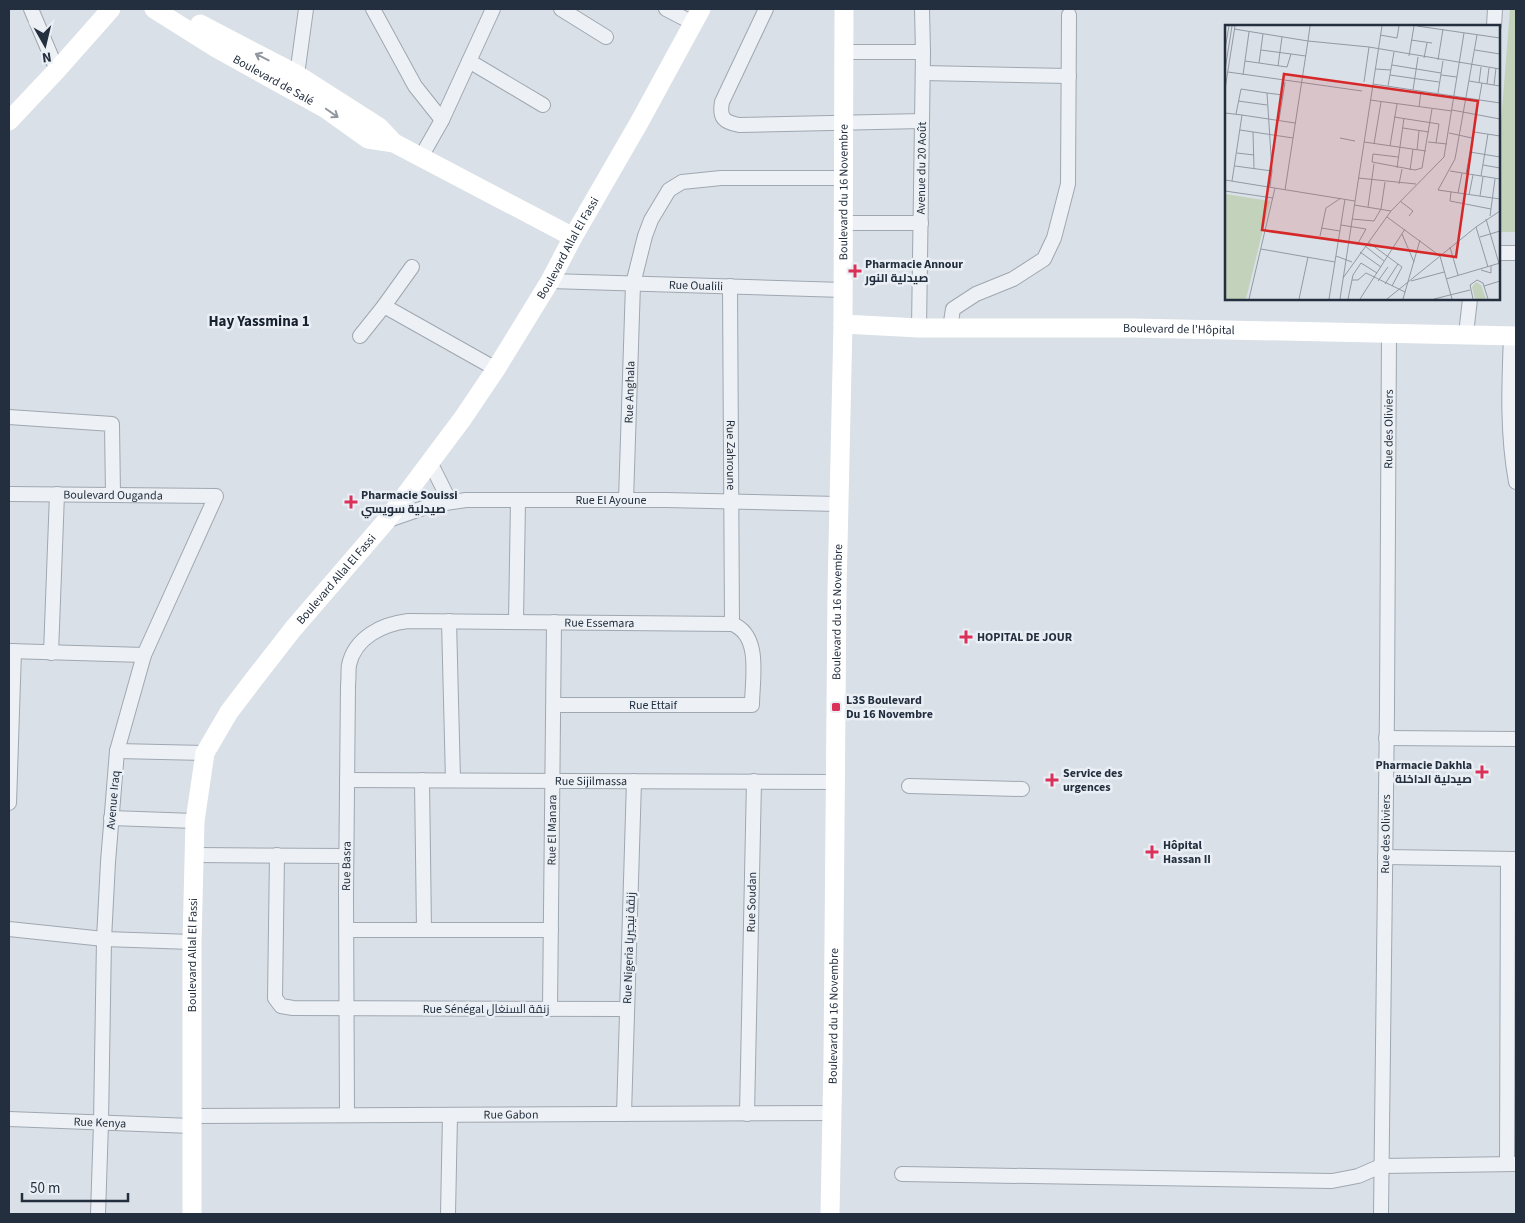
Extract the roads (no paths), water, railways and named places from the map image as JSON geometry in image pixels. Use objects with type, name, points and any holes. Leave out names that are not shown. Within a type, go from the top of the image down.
[{"type":"street","points":[[31,9],[57,70]]},
{"type":"street","points":[[9,121],[111,9]]},
{"type":"street","name":"Boulevard de Salé","points":[[154,9],[216,48],[296,82]]},
{"type":"street","name":"Boulevard de Salé","points":[[175,9],[296,82],[326,109],[368,139],[394,143],[573,236]]},
{"type":"street","points":[[296,82],[306,9]]},
{"type":"street","points":[[373,9],[414,86],[442,120]]},
{"type":"street","points":[[422,157],[442,120],[493,9]]},
{"type":"street","points":[[561,9],[606,37]]},
{"type":"street","points":[[666,9],[697,16]]},
{"type":"street","points":[[766,9],[722,102],[720,111],[723,119],[729,123],[739,125],[922,121]]},
{"type":"street","name":"Boulevard du 16 Novembre","points":[[830,1214],[838,504],[843,324],[844,9]]},
{"type":"street","name":"Avenue du 20 Août","points":[[918,328],[923,73],[922,9]]},
{"type":"street","points":[[1494,25],[1495,9]]},
{"type":"street","points":[[950,328],[953,309],[976,294],[1013,279],[1044,259],[1054,238],[1068,184],[1069,15]]},
{"type":"street","name":"Boulevard Allal El Fassi","points":[[192,1214],[192,942],[195,822],[205,753],[229,712],[257,675],[293,629],[386,521],[496,369],[550,281],[573,236],[640,121],[697,16]]},
{"type":"street","points":[[843,52],[923,52]]},
{"type":"street","points":[[470,61],[543,105]]},
{"type":"street","points":[[923,73],[1069,76]]},
{"type":"street","name":"Rue Anghala","points":[[626,500],[633,284],[639,256],[651,220],[669,190],[676,185],[695,180],[721,178],[843,178]]},
{"type":"street","points":[[844,223],[921,223]]},
{"type":"street","points":[[1500,253],[1516,253]]},
{"type":"street","points":[[360,336],[412,266]]},
{"type":"street","name":"Rue Oualili","points":[[550,281],[843,290]]},
{"type":"street","name":"Rue Zahroune","points":[[730,286],[732,624]]},
{"type":"street","points":[[1466,334],[1470,300]]},
{"type":"street","points":[[384,306],[496,369]]},
{"type":"street","name":"Boulevard de l'Hôpital","points":[[843,324],[918,328],[1133,328],[1514,336]]},
{"type":"street","name":"Rue des Oliviers","points":[[1380,1214],[1389,333]]},
{"type":"street","points":[[1514,336],[1509,428],[1516,482]]},
{"type":"street","points":[[9,418],[112,424],[113,494]]},
{"type":"street","points":[[430,462],[450,502]]},
{"type":"street","name":"Boulevard Ouganda","points":[[9,494],[216,496]]},
{"type":"street","points":[[51,652],[57,494]]},
{"type":"street","name":"Avenue Iraq","points":[[98,1214],[104,939],[117,751],[144,655],[216,496]]},
{"type":"street","name":"Rue El Ayoune","points":[[386,521],[450,502],[626,500],[838,504]]},
{"type":"street","points":[[516,621],[518,501]]},
{"type":"street","points":[[449,621],[453,780]]},
{"type":"street","name":"Rue Essemara","points":[[379,629],[397,622],[449,621],[732,624]]},
{"type":"street","name":"Rue El Manara","points":[[550,1009],[554,622]]},
{"type":"street","name":"Rue Ettaif","points":[[554,705],[752,705],[751,644],[745,632],[740,627],[732,624]]},
{"type":"street","name":"Rue Basra","points":[[347,1115],[346,856],[349,665],[358,646],[379,629]]},
{"type":"street","points":[[9,803],[12,651],[144,655]]},
{"type":"street","points":[[1386,738],[1516,739]]},
{"type":"street","points":[[117,751],[205,753]]},
{"type":"street","name":"Rue Sijilmassa","points":[[347,780],[835,782]]},
{"type":"street","points":[[422,780],[424,930]]},
{"type":"street","name":"Rue Nigeria زنقة نيجيريا","points":[[624,1114],[634,781]]},
{"type":"street","name":"Rue Soudan","points":[[747,1114],[754,782]]},
{"type":"street","points":[[908,786],[1022,789]]},
{"type":"street","points":[[111,818],[195,822]]},
{"type":"street","points":[[195,855],[346,856]]},
{"type":"street","name":"Rue Sénégal زنقة السنغال","points":[[277,856],[275,998],[281,1006],[293,1008],[627,1010]]},
{"type":"street","points":[[902,1174],[1332,1181],[1358,1176],[1381,1166],[1512,1164],[1512,859],[1385,857]]},
{"type":"street","points":[[9,929],[104,939],[192,942]]},
{"type":"street","points":[[347,930],[551,930]]},
{"type":"street","name":"Rue Gabon","points":[[191,1121],[347,1115],[831,1113]]},
{"type":"street","points":[[448,1214],[450,1115]]},
{"type":"street","name":"Rue Kenya","points":[[9,1119],[101,1123],[191,1121]]},
{"type":"place","name":"Pharmacie Annour صيدلية النور","points":[[855,271]]},
{"type":"place","name":"Pharmacie Souissi صيدلية سويسي","points":[[351,502]]},
{"type":"place","name":"HOPITAL DE JOUR","points":[[966,637]]},
{"type":"place","name":"L3S Boulevard Du 16 Novembre","points":[[836,707]]},
{"type":"place","name":"Pharmacie Dakhla صيدلية الداخلة","points":[[1482,772]]},
{"type":"place","name":"Service des urgences","points":[[1052,780]]},
{"type":"place","name":"Hôpital Hassan II","points":[[1152,852]]},
{"type":"district","name":"Hay Yassmina 1","points":[[259,321]]}]
